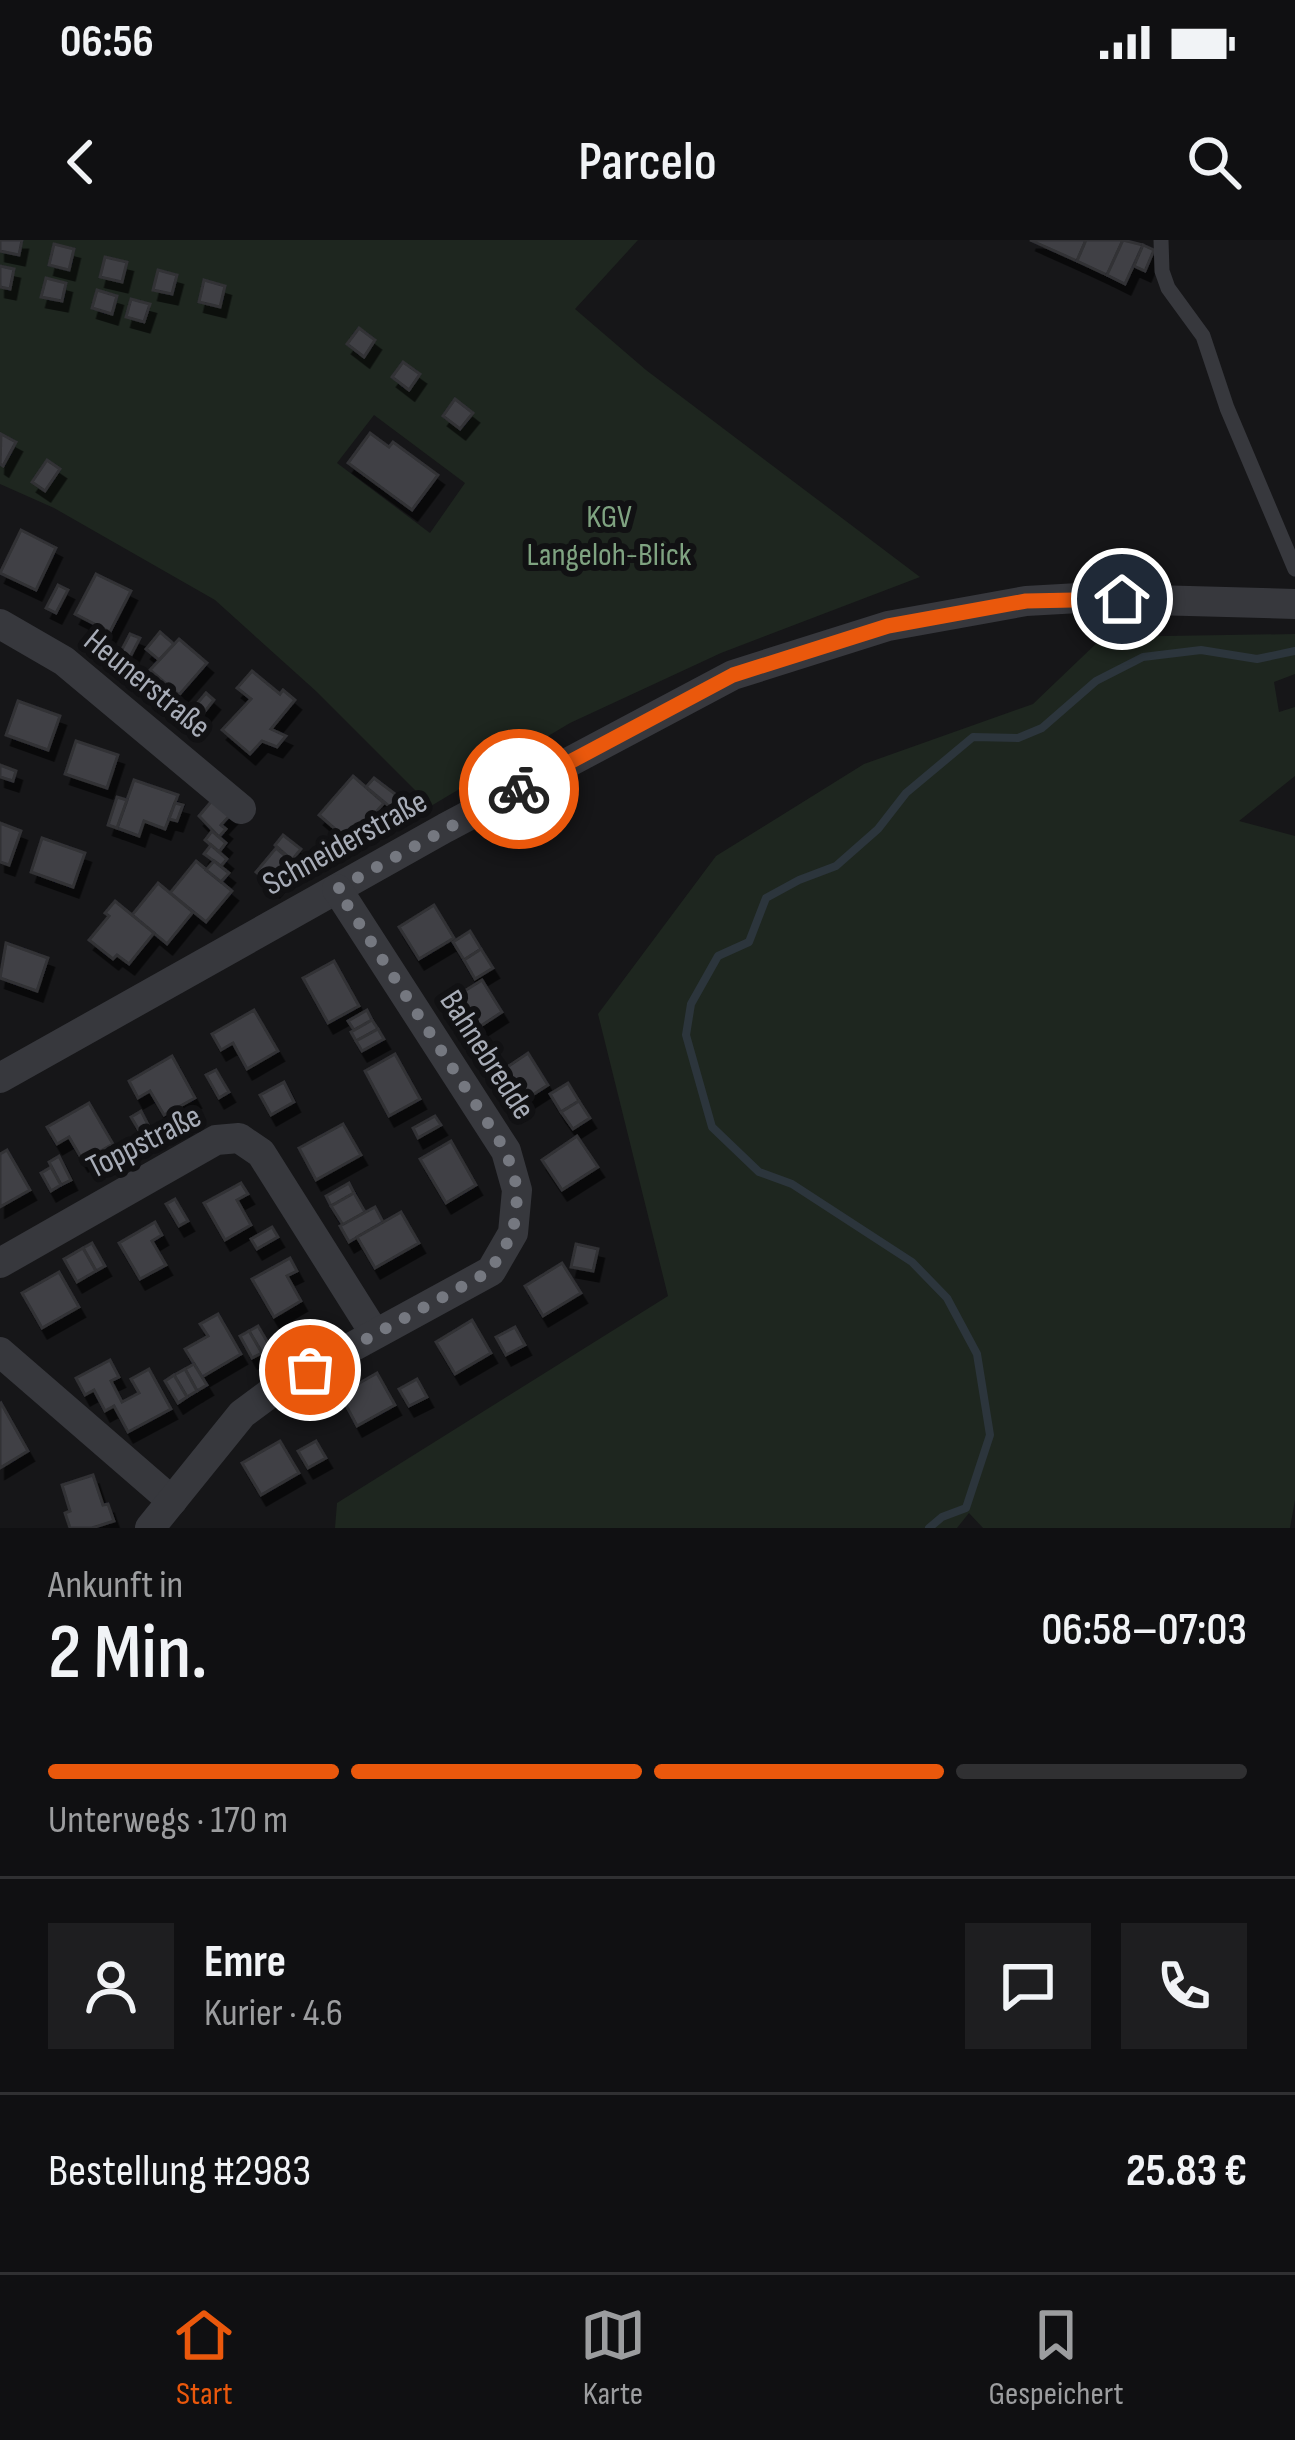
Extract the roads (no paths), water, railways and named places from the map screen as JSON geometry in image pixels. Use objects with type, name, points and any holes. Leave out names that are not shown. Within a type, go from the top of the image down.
[{"type":"street","name":"Schneiderstraße","points":[[0,1078],[733,675],[888,626],[1026,601],[1295,604]]},
{"type":"street","name":"Heunerstraße","points":[[1,629],[64,661],[242,809]]},
{"type":"street","name":"Bahnebredde","points":[[150,1528],[242,1414],[277,1388],[490,1271],[513,1233],[518,1190],[506,1151],[337,889]]},
{"type":"street","name":"Toppstraße","points":[[0,1263],[216,1139],[239,1138],[261,1154],[375,1334]]},
{"type":"street","points":[[0,1352],[172,1501]]},
{"type":"lane","points":[[1161,240],[1168,288],[1203,336],[1227,408],[1295,569]]},
{"type":"waterway","points":[[929,1528],[966,1508],[990,1435],[977,1354],[947,1298],[912,1262],[792,1184],[759,1172],[712,1127],[686,1035],[691,1004],[718,956],[749,942],[766,898],[836,866],[878,829],[906,793],[973,737],[1018,738],[1042,728],[1096,681],[1143,657],[1201,650],[1257,659],[1295,651]]},
{"type":"park label","name":"KGV Langeloh-Blick","points":[[609,536]]}]
